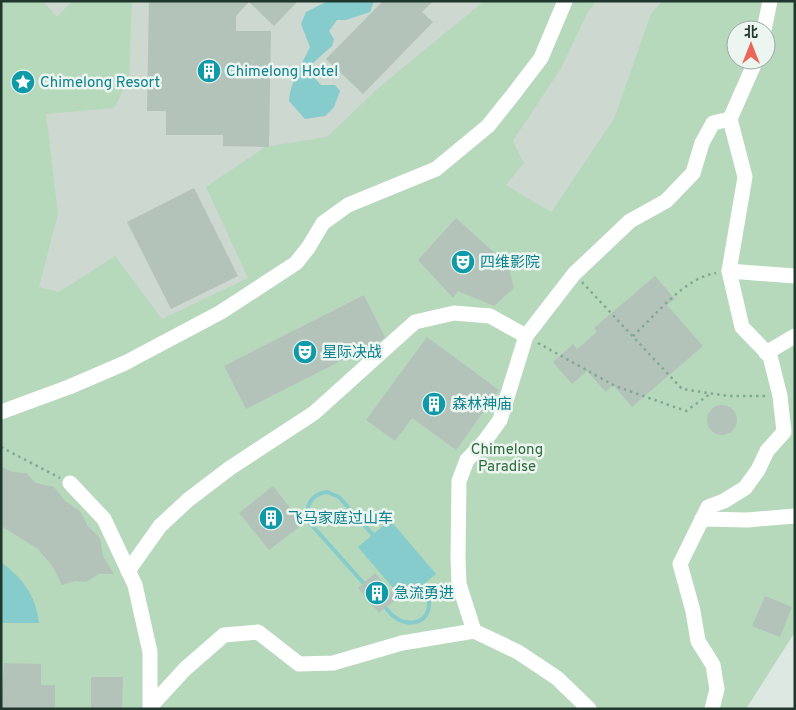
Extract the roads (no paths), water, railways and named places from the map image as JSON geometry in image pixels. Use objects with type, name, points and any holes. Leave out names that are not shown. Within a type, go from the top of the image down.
[{"type":"street","points":[[1,412],[69,387],[125,363],[221,312],[296,263],[308,248],[323,223],[348,205],[436,169],[488,126],[512,96],[541,58],[566,1]]},
{"type":"street","points":[[766,20],[770,1]]},
{"type":"street","points":[[712,709],[717,689],[714,665],[698,641],[694,611],[680,564],[708,507],[724,501],[745,488],[758,470],[767,451],[789,433],[770,356],[742,328],[729,272],[744,177],[730,119],[752,70]]},
{"type":"street","points":[[474,631],[459,584],[459,481],[467,460],[484,442],[500,420],[526,336],[574,274],[630,221],[666,202],[693,174],[702,142],[713,123],[730,119]]},
{"type":"street","points":[[729,272],[795,276]]},
{"type":"street","points":[[128,571],[160,526],[188,500],[230,468],[314,413],[415,322],[454,313],[490,316],[526,336]]},
{"type":"street","points":[[766,353],[795,336]]},
{"type":"street","points":[[70,483],[104,520],[135,586],[150,652],[151,707]]},
{"type":"street","points":[[702,519],[747,520],[795,516]]},
{"type":"street","points":[[151,707],[185,669],[224,635],[258,632],[299,664],[333,663],[402,643],[474,631],[518,652],[557,678],[589,709]]},
{"type":"water","points":[[328,1],[374,1],[370,12],[346,20],[337,20],[329,31],[334,39],[332,46],[313,63],[313,76],[321,85],[335,85],[340,91],[334,107],[325,116],[305,119],[289,101],[294,80],[310,47],[301,24],[306,12]]},
{"type":"water","points":[[390,520],[436,574],[404,601],[358,547]]},
{"type":"water","points":[[1,562],[27,588],[35,604],[39,623],[1,623]]},
{"type":"waterway","points":[[327,492],[339,497],[428,596],[428,612],[419,621],[413,623],[406,622],[392,615],[309,522],[307,511],[310,502],[317,495],[327,492]]},
{"type":"place","name":"Chimelong Hotel","points":[[209,71]]},
{"type":"place","name":"Chimelong Resort","points":[[23,82]]},
{"type":"place","name":"四维影院","points":[[463,262]]},
{"type":"place","name":"星际决战","points":[[305,352]]},
{"type":"place","name":"森林神庙","points":[[434,404]]},
{"type":"place","name":"飞马家庭过山车","points":[[271,518]]},
{"type":"place","name":"急流勇进","points":[[377,593]]},
{"type":"park label","name":"Chimelong Paradise","points":[[507,458]]}]
